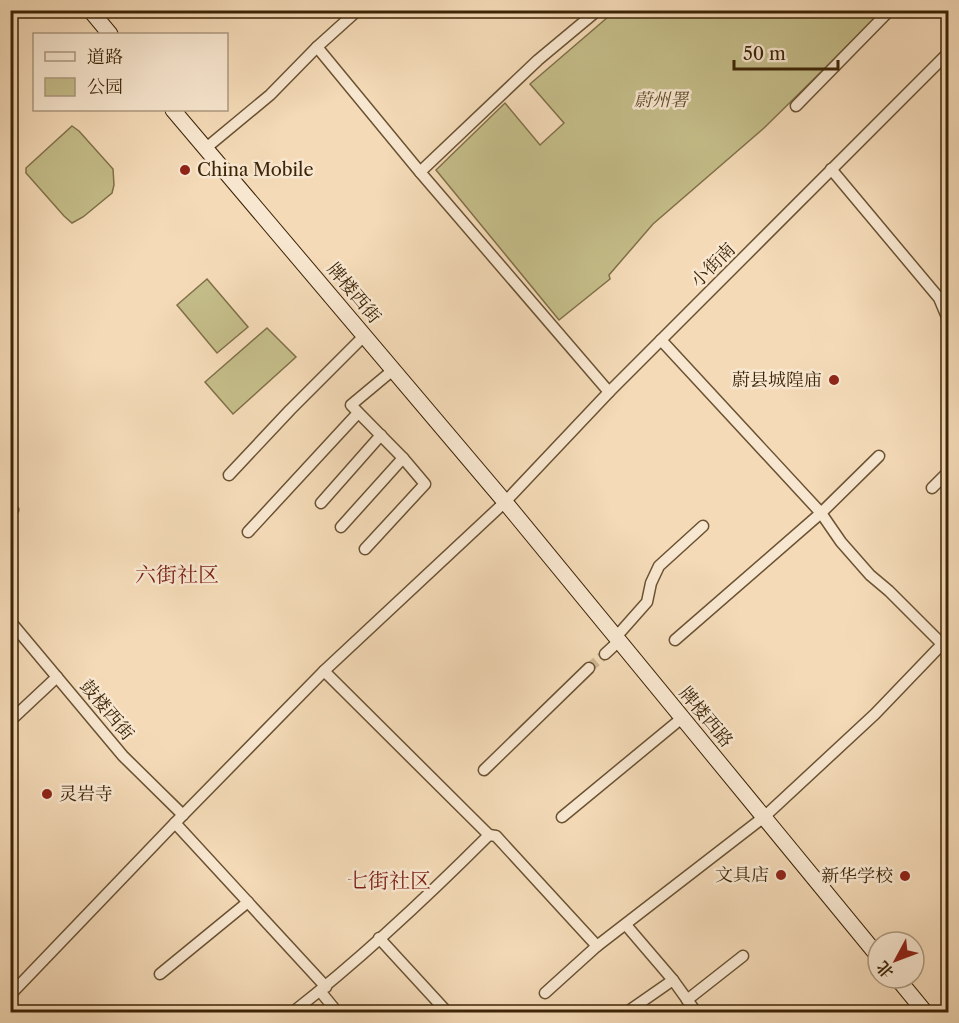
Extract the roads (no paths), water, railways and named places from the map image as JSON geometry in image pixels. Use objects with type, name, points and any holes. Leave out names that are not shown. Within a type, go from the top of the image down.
[{"type":"main road","points":[[90,10],[109,33]]},
{"type":"main road","name":"牌楼西街","points":[[174,111],[505,502]]},
{"type":"main road","name":"牌楼西路","points":[[505,502],[866,941]]},
{"type":"main road","points":[[907,990],[925,1012]]},
{"type":"street","points":[[206,148],[270,95],[317,47],[358,10]]},
{"type":"street","points":[[420,172],[538,60],[598,10]]},
{"type":"street","points":[[796,106],[890,10]]},
{"type":"street","points":[[317,47],[420,172],[609,393]]},
{"type":"street","name":"小街南","points":[[10,995],[324,671],[505,502],[661,340],[948,53]]},
{"type":"street","points":[[831,169],[939,298],[948,316],[948,330]]},
{"type":"street","points":[[229,475],[364,336]]},
{"type":"street","points":[[545,993],[597,946],[764,817],[875,714],[946,641],[870,575],[841,542],[821,513],[661,340]]},
{"type":"street","points":[[365,549],[425,484],[351,405],[393,370]]},
{"type":"street","points":[[248,532],[358,413]]},
{"type":"street","points":[[321,503],[381,435]]},
{"type":"street","points":[[675,640],[821,513],[879,456]]},
{"type":"street","points":[[341,527],[403,458]]},
{"type":"street","points":[[932,488],[948,472]]},
{"type":"street","points":[[605,654],[647,602],[651,583],[659,566],[702,526]]},
{"type":"street","name":"鼓楼西街","points":[[10,621],[323,989],[337,1012]]},
{"type":"street","points":[[484,770],[589,668]]},
{"type":"street","points":[[324,671],[489,835],[496,836],[597,946]]},
{"type":"street","points":[[10,721],[57,677]]},
{"type":"street","points":[[562,817],[682,718]]},
{"type":"street","points":[[293,1012],[323,989],[489,835]]},
{"type":"street","points":[[160,974],[248,902]]},
{"type":"street","points":[[626,925],[673,980],[696,1012]]},
{"type":"street","points":[[379,938],[447,1012]]},
{"type":"street","points":[[687,1000],[743,956]]},
{"type":"street","points":[[627,1012],[673,980]]},
{"type":"tunnel","points":[[589,668],[605,654]]},
{"type":"place","name":"China Mobile","points":[[185,170]]},
{"type":"place","name":"蔚县城隍庙","points":[[834,380]]},
{"type":"place","name":"灵岩寺","points":[[47,794]]},
{"type":"place","name":"文具店","points":[[781,875]]},
{"type":"place","name":"新华学校","points":[[905,876]]},
{"type":"district","name":"六街社区","points":[[177,575]]},
{"type":"district","name":"七街社区","points":[[389,881]]},
{"type":"park label","name":"蔚州署","points":[[661,100]]}]
